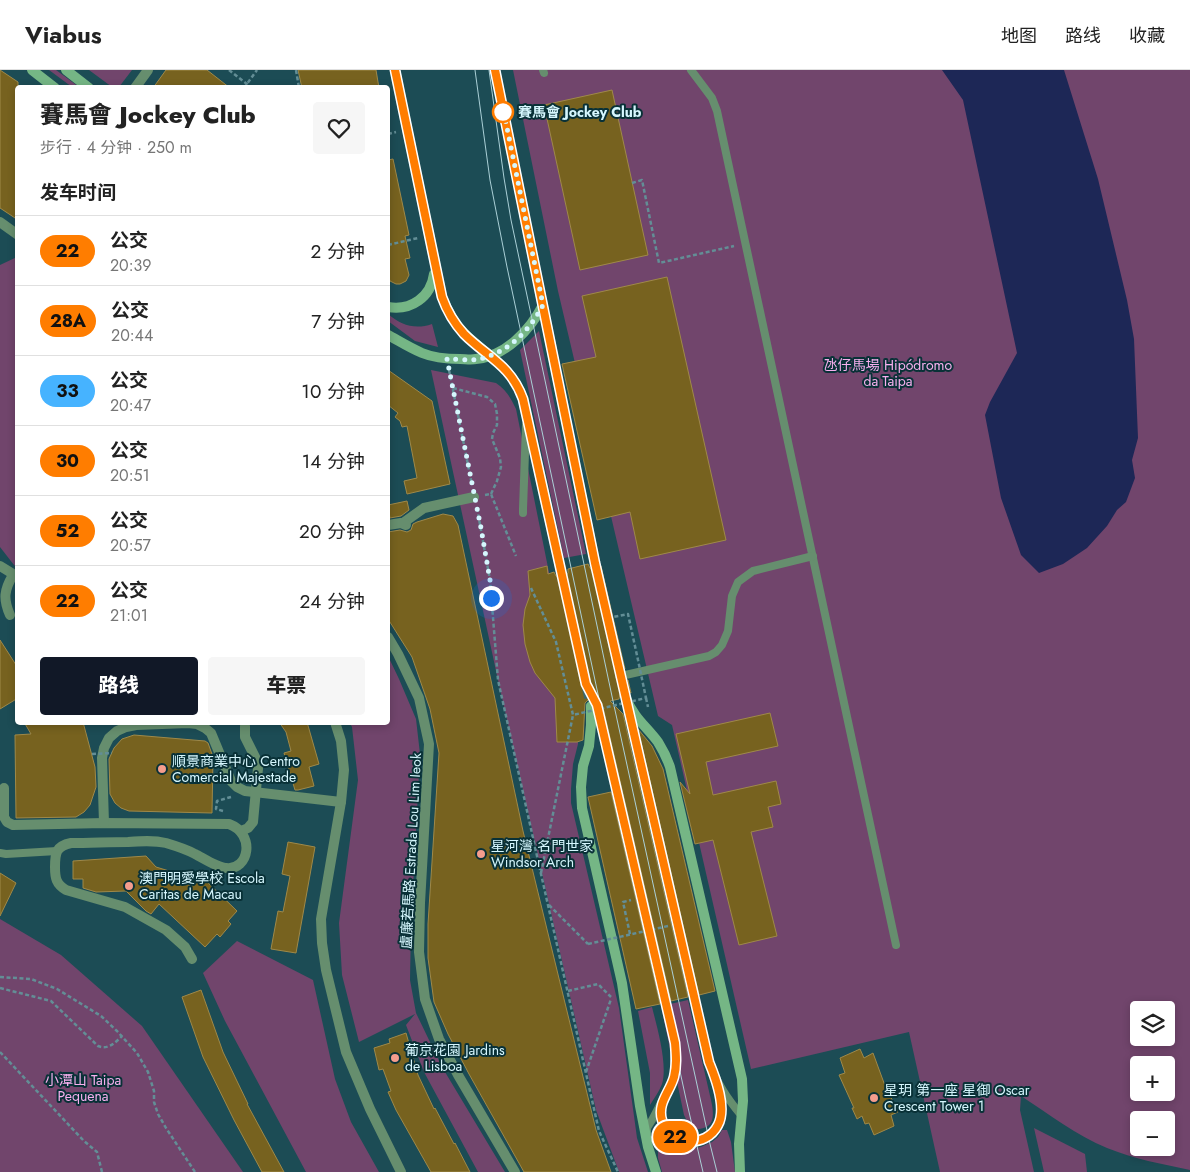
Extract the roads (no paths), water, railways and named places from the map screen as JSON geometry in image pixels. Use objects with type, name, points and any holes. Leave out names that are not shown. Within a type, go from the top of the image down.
[{"type":"main road","points":[[32,70],[51,85]]},
{"type":"main road","points":[[66,70],[86,85]]},
{"type":"main road","points":[[495,70],[595,563]]},
{"type":"main road","points":[[396,72],[440,290],[448,312],[462,332],[507,370],[517,384],[523,399],[561,571]]},
{"type":"main road","points":[[390,306],[406,307],[423,298],[433,281],[434,263]]},
{"type":"main road","points":[[390,336],[422,353],[447,359],[476,359],[490,355],[508,346],[520,337],[531,325],[543,305]]},
{"type":"main road","points":[[626,698],[638,720],[658,742],[670,767],[742,1080],[743,1100],[739,1144],[740,1172]]},
{"type":"main road","points":[[595,707],[589,746],[583,766],[582,808],[622,983],[640,1106],[648,1147],[656,1172]]},
{"type":"street","points":[[137,85],[148,70]]},
{"type":"street","points":[[0,222],[15,233]]},
{"type":"street","points":[[390,525],[404,524],[424,508],[474,497]]},
{"type":"street","points":[[0,566],[15,576],[8,584],[5,594],[6,605],[10,615]]},
{"type":"street","points":[[0,599],[15,620]]},
{"type":"street","name":"盧廉若馬路 Estrada Lou Lim Ieok","points":[[390,640],[419,698],[429,744],[419,952],[425,999],[439,1039],[515,1172]]},
{"type":"street","points":[[104,823],[102,758],[104,748],[109,738],[117,731],[126,726],[136,725]]},
{"type":"street","points":[[207,725],[231,781],[238,787],[245,791],[341,802]]},
{"type":"street","points":[[336,725],[341,740],[344,770],[341,802],[321,919],[322,943],[326,970],[346,1052],[370,1110],[401,1172]]},
{"type":"street","points":[[241,831],[248,828],[253,822],[258,768],[245,737],[245,726]]},
{"type":"street","points":[[4,788],[4,817],[10,824],[229,824],[236,826],[245,837],[247,844],[245,857],[237,866],[231,868],[224,869],[193,852],[154,841],[70,843],[65,844],[55,855],[54,876],[61,887],[125,907],[150,920],[166,930],[185,947],[192,959]]},
{"type":"lane","points":[[690,70],[712,98],[717,111],[896,945]]},
{"type":"lane","points":[[524,513],[526,413]]},
{"type":"lane","points":[[621,676],[709,656],[716,652],[722,645],[728,630],[732,596],[738,582],[753,571],[813,556]]},
{"type":"lane","points":[[626,698],[709,1062],[717,1081],[741,1115]]},
{"type":"lane","points":[[595,707],[675,1043],[677,1064],[673,1080],[648,1128],[646,1138]]},
{"type":"lane","points":[[0,853],[57,851]]},
{"type":"lane","points":[[662,1101],[660,1110],[662,1120],[666,1129],[673,1136],[682,1141],[693,1142],[703,1140],[712,1134],[718,1125],[721,1115],[717,1081]]},
{"type":"water","points":[[942,70],[1064,70],[1098,179],[1127,300],[1134,339],[1138,438],[1132,460],[1135,478],[1126,502],[1117,510],[1107,526],[1087,548],[1063,564],[1039,573],[1021,555],[1001,498],[985,415],[990,402],[1017,353],[963,100]]},
{"type":"tunnel","points":[[595,563],[626,698]]},
{"type":"tunnel","points":[[561,571],[591,706]]},
{"type":"tram line","points":[[475,70],[490,180],[507,267],[602,713],[703,1172]]},
{"type":"tram line","points":[[489,70],[511,220],[613,701],[717,1172]]},
{"type":"place","name":"賽馬會 Jockey Club","points":[[503,112]]},
{"type":"place","name":"順景商業中心 Centro Comercial Majestade","points":[[162,769]]},
{"type":"place","name":"星河灣 名門世家 Windsor Arch","points":[[481,854]]},
{"type":"place","name":"澳門明愛學校 Escola Caritas de Macau","points":[[129,886]]},
{"type":"place","name":"葡京花園 Jardins de Lisboa","points":[[395,1058]]},
{"type":"place","name":"星玥 第一座 星御 Oscar Crescent Tower 1","points":[[874,1098]]},
{"type":"park label","name":"氹仔馬場 Hipódromo da Taipa","points":[[888,374]]},
{"type":"park label","name":"小潭山 Taipa Pequena","points":[[83,1088]]}]
